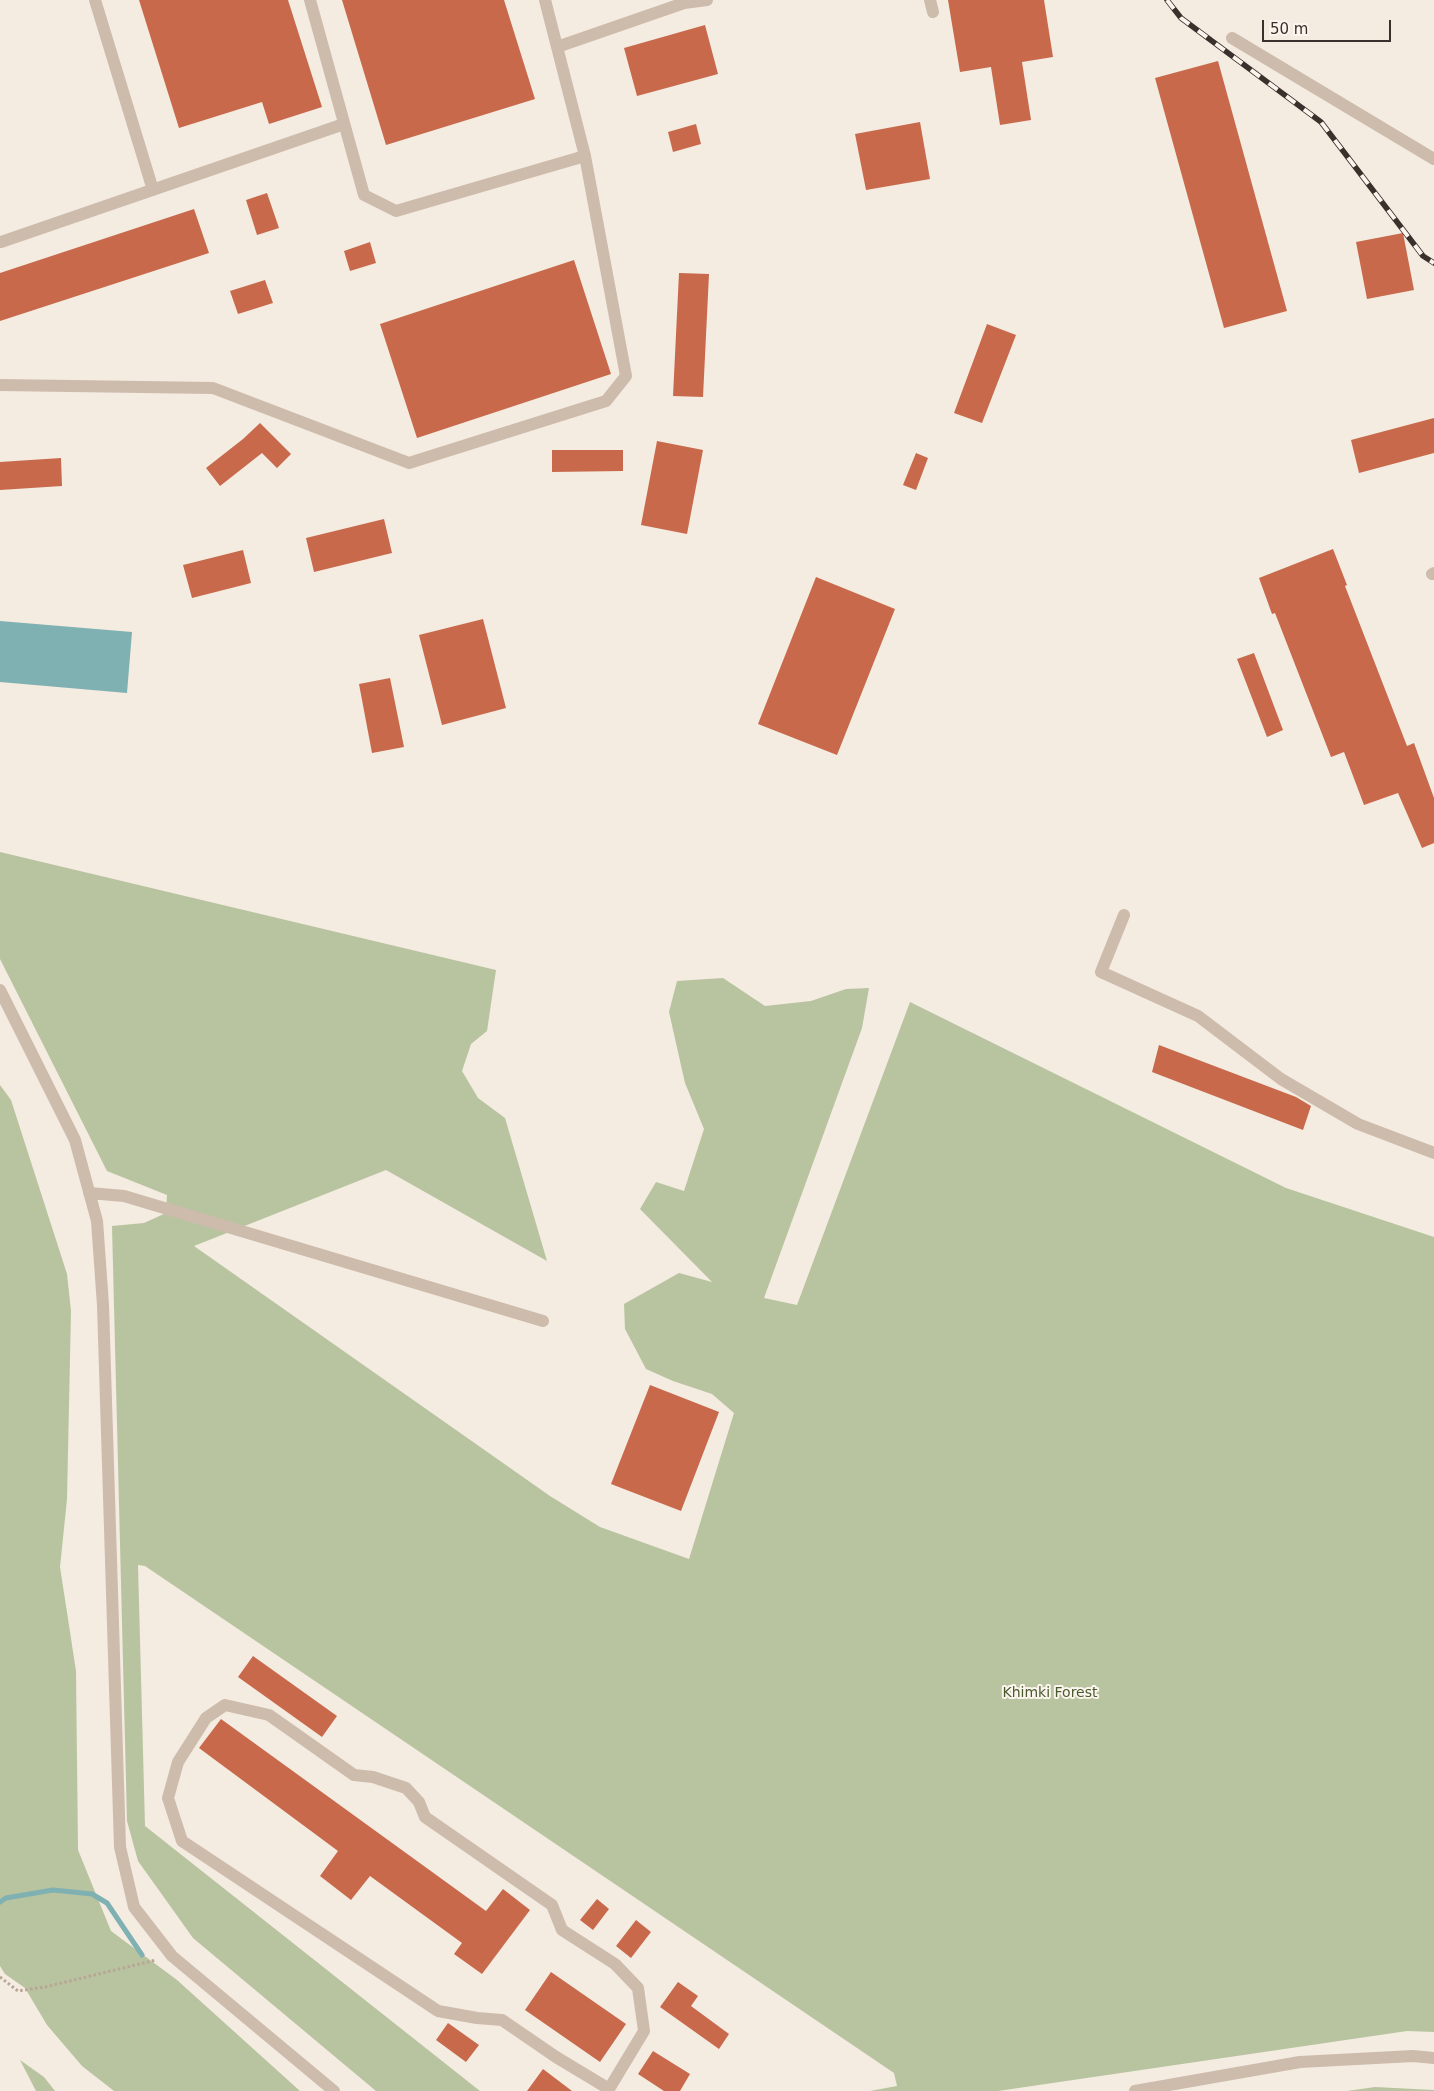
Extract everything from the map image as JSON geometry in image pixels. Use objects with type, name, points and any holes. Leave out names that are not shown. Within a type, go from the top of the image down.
[{"type":"street","points":[[95,0],[154,190]]},
{"type":"street","points":[[310,0],[364,195],[396,211],[584,156]]},
{"type":"street","points":[[0,385],[213,388],[409,463],[606,401],[626,376],[584,156],[545,0]]},
{"type":"street","points":[[557,47],[684,4],[708,0]]},
{"type":"street","points":[[1232,38],[1434,159]]},
{"type":"street","points":[[1,242],[344,124]]},
{"type":"street","points":[[1124,915],[1101,972],[1198,1016],[1281,1079],[1358,1124],[1434,1153]]},
{"type":"street","points":[[0,990],[75,1140],[97,1221],[103,1305],[120,1847],[134,1907],[172,1956],[334,2091]]},
{"type":"street","points":[[89,1193],[124,1196],[543,1321]]},
{"type":"street","points":[[225,1705],[269,1715],[354,1775],[373,1777],[406,1788],[419,1802],[425,1817],[552,1904],[562,1930],[616,1964],[638,1988],[644,2031],[608,2090],[502,2020],[477,2018],[438,2010],[182,1841],[168,1798],[178,1762],[206,1718],[225,1705]]},
{"type":"street","points":[[1135,2091],[1300,2062],[1413,2056],[1434,2058]]},
{"type":"path","points":[[0,1977],[18,1990],[45,1988],[172,1956]]},
{"type":"green space","name":"Khimki Forest","points":[[0,852],[496,970],[487,1031],[471,1044],[462,1071],[478,1098],[505,1118],[547,1261],[386,1170],[194,1246],[550,1496],[600,1527],[689,1559],[734,1413],[712,1394],[673,1381],[646,1369],[625,1329],[624,1304],[679,1273],[712,1282],[640,1209],[656,1182],[684,1191],[704,1129],[685,1083],[669,1012],[677,981],[723,978],[765,1006],[811,1001],[846,989],[869,988],[862,1028],[764,1298],[797,1305],[910,1002],[1286,1188],[1434,1237],[1434,2032],[1407,2031],[998,2091],[870,2091],[897,2086],[894,2073],[145,1566],[138,1565],[145,1826],[480,2091],[376,2091],[193,1938],[138,1861],[127,1821],[112,1226],[144,1223],[166,1213],[167,1195],[107,1171],[0,959]]},
{"type":"green space","points":[[0,1085],[11,1100],[67,1274],[71,1311],[67,1499],[60,1567],[76,1671],[78,1850],[111,1931],[177,1980],[300,2091],[114,2091],[82,2066],[47,2025],[25,1988],[5,1974],[0,1966]]},
{"type":"green space","points":[[20,2060],[44,2077],[55,2091],[36,2091]]},
{"type":"green space","points":[[1375,2087],[1434,2090],[1434,2091],[1347,2091]]},
{"type":"water","points":[[0,621],[132,632],[127,693],[0,682]]},
{"type":"building","points":[[139,0],[288,0],[322,107],[269,124],[262,102],[179,128]]},
{"type":"building","points":[[342,0],[504,0],[535,99],[386,145]]},
{"type":"building","points":[[948,0],[1044,0],[1053,57],[1022,62],[1031,120],[1000,125],[991,67],[960,72]]},
{"type":"building","points":[[705,25],[718,74],[637,96],[624,48]]},
{"type":"building","points":[[1218,61],[1287,311],[1224,328],[1155,78]]},
{"type":"building","points":[[920,122],[930,179],[866,190],[855,134]]},
{"type":"building","points":[[696,124],[701,144],[673,152],[668,132]]},
{"type":"building","points":[[267,193],[279,228],[257,235],[246,200]]},
{"type":"building","points":[[194,209],[209,253],[0,321],[0,273]]},
{"type":"building","points":[[1403,233],[1414,290],[1367,299],[1356,242]]},
{"type":"building","points":[[370,242],[376,263],[350,271],[344,251]]},
{"type":"building","points":[[574,260],[611,374],[417,438],[380,324]]},
{"type":"building","points":[[679,273],[709,274],[703,397],[673,396]]},
{"type":"building","points":[[265,280],[273,303],[238,314],[230,291]]},
{"type":"building","points":[[987,324],[1016,335],[982,423],[954,413]]},
{"type":"building","points":[[1434,418],[1434,453],[1359,473],[1351,440]]},
{"type":"building","points":[[260,423],[291,454],[277,468],[262,453],[220,486],[206,468]]},
{"type":"building","points":[[657,441],[703,450],[687,534],[641,525]]},
{"type":"building","points":[[552,450],[623,450],[623,471],[552,472]]},
{"type":"building","points":[[916,453],[928,458],[916,490],[903,485]]},
{"type":"building","points":[[61,458],[62,486],[0,490],[0,462]]},
{"type":"building","points":[[384,519],[392,553],[314,572],[306,538]]},
{"type":"building","points":[[1333,549],[1347,585],[1345,586],[1407,746],[1414,743],[1434,798],[1434,843],[1422,848],[1398,793],[1364,805],[1344,752],[1331,757],[1275,613],[1272,614],[1259,578]]},
{"type":"building","points":[[243,550],[251,583],[192,598],[183,565]]},
{"type":"building","points":[[816,577],[895,609],[837,755],[758,724]]},
{"type":"building","points":[[483,619],[506,708],[442,725],[419,635]]},
{"type":"building","points":[[1254,653],[1283,730],[1267,737],[1237,659]]},
{"type":"building","points":[[390,678],[404,747],[372,753],[359,684]]},
{"type":"building","points":[[1159,1045],[1296,1097],[1311,1106],[1303,1130],[1152,1072]]},
{"type":"building","points":[[650,1385],[719,1412],[681,1511],[611,1484]]},
{"type":"building","points":[[253,1656],[337,1716],[322,1737],[238,1677]]},
{"type":"building","points":[[221,1719],[486,1911],[503,1889],[530,1910],[482,1974],[454,1954],[462,1943],[370,1876],[351,1900],[320,1876],[338,1851],[199,1748]]},
{"type":"building","points":[[597,1899],[609,1909],[593,1930],[580,1920]]},
{"type":"building","points":[[636,1920],[651,1932],[631,1958],[616,1946]]},
{"type":"building","points":[[551,1972],[626,2024],[600,2062],[525,2010]]},
{"type":"building","points":[[678,1982],[698,1996],[691,2006],[729,2034],[719,2049],[660,2007]]},
{"type":"building","points":[[448,2023],[479,2045],[466,2062],[436,2040]]},
{"type":"building","points":[[653,2051],[690,2074],[680,2091],[664,2091],[638,2074]]},
{"type":"building","points":[[543,2069],[572,2091],[527,2091]]},
{"type":"waterway","points":[[0,1902],[6,1898],[53,1890],[92,1894],[107,1903],[142,1955]]},
{"type":"railway","points":[[1167,0],[1181,18],[1321,122],[1423,256],[1434,263]]}]
